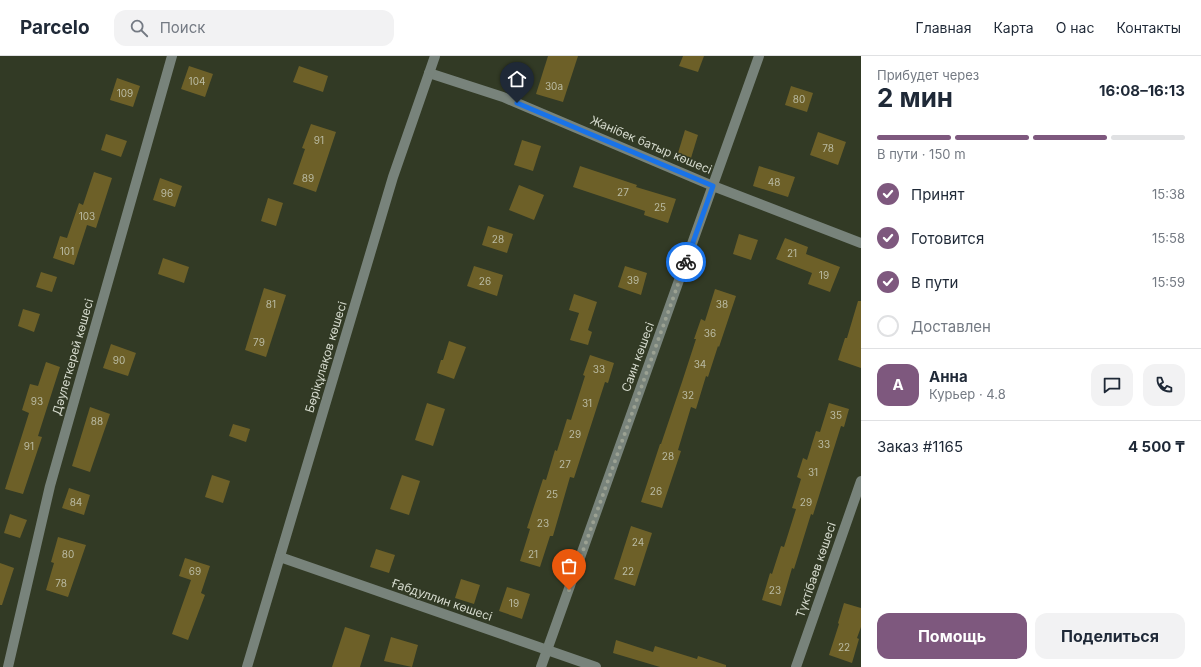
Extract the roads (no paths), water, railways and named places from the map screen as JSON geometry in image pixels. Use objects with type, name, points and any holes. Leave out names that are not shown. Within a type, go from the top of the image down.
[{"type":"street","name":"Дәулеткерей көшесі","points":[[8,667],[50,486],[172,56]]},
{"type":"street","name":"Бөріқұлақов көшесі","points":[[247,667],[393,177],[435,56]]},
{"type":"street","name":"Саин көшесі","points":[[541,667],[759,56]]},
{"type":"street","name":"Жанібек батыр көшесі","points":[[429,73],[503,97],[713,186],[861,244]]},
{"type":"street","name":"Түктібаев көшесі","points":[[796,667],[861,481]]},
{"type":"street","name":"Ғабдуллин көшесі","points":[[280,557],[596,667]]}]
